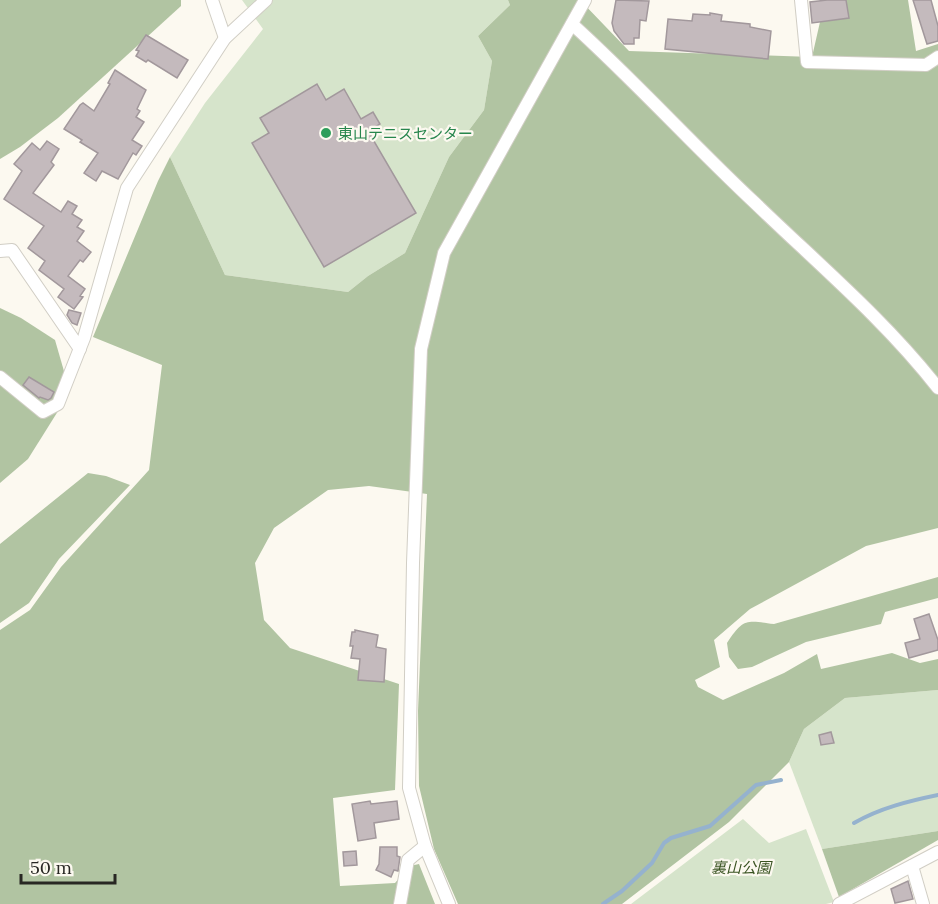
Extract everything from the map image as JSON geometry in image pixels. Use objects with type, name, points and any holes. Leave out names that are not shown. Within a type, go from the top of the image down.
[{"type":"street","points":[[212,0],[225,38]]},
{"type":"street","points":[[0,377],[43,412],[58,404],[80,349],[127,188],[225,38],[266,0]]},
{"type":"street","points":[[449,904],[425,846],[409,788],[413,562],[421,349],[444,253],[585,0]]},
{"type":"street","points":[[801,0],[807,62],[926,65],[938,57]]},
{"type":"street","points":[[572,24],[885,327],[917,361],[938,388]]},
{"type":"street","points":[[0,251],[12,250],[80,349]]},
{"type":"street","points":[[400,904],[408,860],[425,846]]},
{"type":"street","points":[[839,904],[938,852]]},
{"type":"street","points":[[912,866],[922,904]]},
{"type":"green space","points":[[0,0],[181,0],[181,6],[58,118],[0,159]]},
{"type":"green space","name":"東山テニスセンター","points":[[242,0],[508,0],[510,5],[478,36],[492,61],[484,110],[449,157],[405,253],[368,276],[348,292],[225,275],[170,157],[205,103],[263,29]]},
{"type":"green space","points":[[508,0],[580,0],[629,51],[812,57],[825,0],[908,0],[916,51],[938,44],[938,528],[866,546],[750,609],[714,640],[720,667],[695,680],[698,687],[723,700],[784,673],[817,654],[821,669],[892,653],[920,663],[938,659],[938,690],[845,698],[804,729],[789,762],[729,822],[622,904],[458,904],[434,849],[419,786],[418,711],[427,494],[369,486],[328,490],[274,528],[255,563],[264,620],[290,648],[399,684],[395,790],[333,798],[340,886],[395,883],[410,866],[419,864],[435,904],[0,904],[0,630],[30,610],[61,567],[149,470],[162,365],[93,337],[170,157],[225,275],[348,292],[368,276],[405,253],[449,157],[484,110],[492,61],[478,36],[510,5]]},
{"type":"green space","points":[[0,308],[21,318],[55,340],[70,392],[28,459],[0,483]]},
{"type":"green space","points":[[88,473],[106,476],[130,485],[59,559],[29,603],[0,623],[0,544]]},
{"type":"green space","points":[[938,577],[938,598],[885,612],[881,624],[806,642],[752,667],[738,669],[729,657],[727,643],[737,629],[746,623],[774,624]]},
{"type":"green space","points":[[938,690],[938,831],[822,849],[789,762],[804,729],[845,698]]},
{"type":"green space","name":"裏山公園","points":[[743,819],[769,843],[806,829],[834,902],[826,904],[631,904]]},
{"type":"green space","points":[[938,831],[938,840],[839,897],[822,849]]},
{"type":"building","points":[[616,0],[649,1],[646,21],[640,20],[639,38],[634,38],[634,44],[624,44],[614,31],[612,23]]},
{"type":"building","points":[[846,0],[849,18],[812,23],[810,2]]},
{"type":"building","points":[[913,0],[931,0],[938,26],[938,41],[927,44]]},
{"type":"building","points":[[710,13],[722,15],[721,21],[750,24],[750,27],[771,31],[768,59],[665,49],[668,19],[692,21],[693,14],[710,15]]},
{"type":"building","points":[[146,35],[188,60],[177,78],[148,60],[146,62],[136,56],[139,51],[136,50]]},
{"type":"building","points":[[115,70],[146,90],[137,109],[140,111],[136,117],[144,122],[132,140],[142,146],[136,155],[133,153],[118,179],[102,171],[96,181],[84,173],[98,153],[64,129],[83,103],[94,111],[110,84],[108,83]]},
{"type":"building","points":[[317,84],[326,100],[344,89],[361,119],[373,112],[380,124],[368,131],[416,213],[324,267],[252,143],[269,133],[260,118]]},
{"type":"building","points":[[47,141],[59,149],[51,162],[54,165],[33,193],[61,212],[68,201],[77,206],[72,214],[82,220],[77,227],[84,231],[77,241],[91,252],[83,262],[80,260],[68,276],[85,289],[80,296],[83,297],[74,309],[58,297],[64,289],[39,270],[45,261],[28,248],[44,226],[4,199],[22,171],[14,164],[32,143],[40,150]]},
{"type":"building","points":[[69,310],[81,313],[77,325],[72,323],[67,315]]},
{"type":"building","points":[[29,377],[54,392],[51,398],[48,400],[39,398],[23,385]]},
{"type":"building","points":[[929,614],[938,640],[938,650],[909,658],[905,643],[920,639],[914,619]]},
{"type":"building","points":[[355,630],[378,635],[376,647],[386,649],[384,682],[358,680],[360,659],[351,658],[353,646],[350,646],[352,632]]},
{"type":"building","points":[[831,732],[834,743],[821,745],[819,735]]},
{"type":"building","points":[[370,801],[371,804],[397,801],[399,819],[374,823],[376,838],[358,841],[352,804]]},
{"type":"building","points":[[380,847],[397,847],[397,856],[400,857],[398,871],[394,870],[391,877],[376,870],[379,864]]},
{"type":"building","points":[[356,851],[357,865],[344,866],[343,852]]},
{"type":"building","points":[[908,881],[913,899],[895,903],[891,889]]},
{"type":"waterway","points":[[603,904],[622,891],[652,863],[664,843],[671,838],[710,826],[756,785],[781,780]]},
{"type":"waterway","points":[[854,823],[874,813],[938,795]]},
{"type":"place","name":"東山テニスセンター","points":[[326,133]]}]
